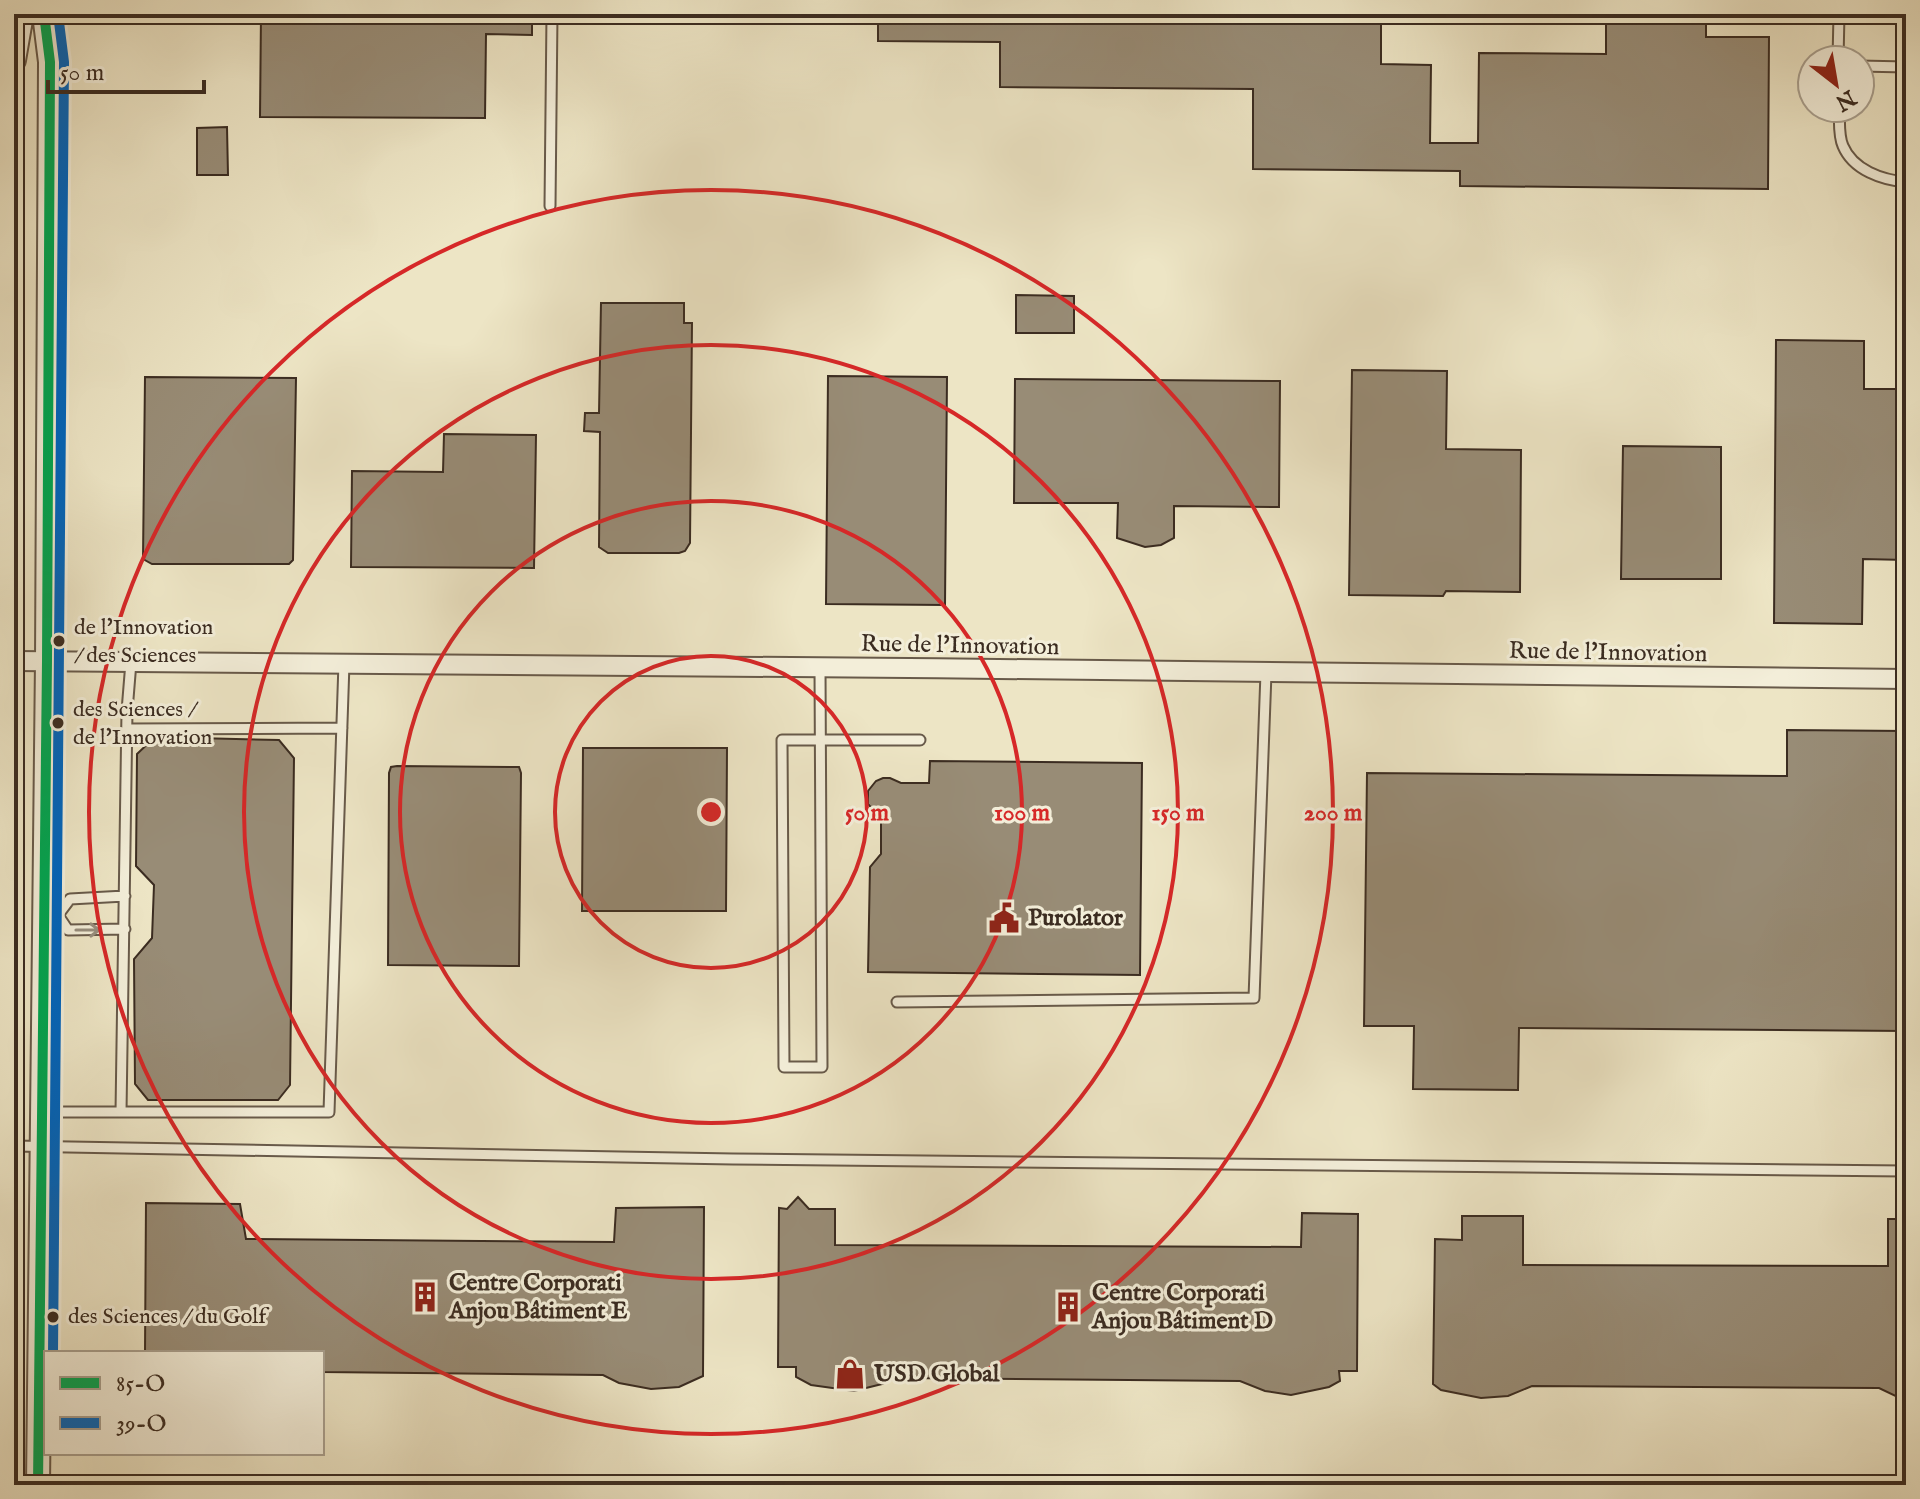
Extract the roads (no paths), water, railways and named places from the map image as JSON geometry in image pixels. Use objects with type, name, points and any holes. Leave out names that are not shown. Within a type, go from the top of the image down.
[{"type":"street","points":[[14,60],[22,14]]},
{"type":"street","points":[[38,1485],[42,1112],[51,914],[47,661],[50,62],[44,14]]},
{"type":"street","name":"Rue de l'Innovation","points":[[14,661],[1906,679]]},
{"type":"lane","points":[[550,206],[552,14]]},
{"type":"lane","points":[[1838,44],[1839,14]]},
{"type":"lane","points":[[1876,66],[1906,67]]},
{"type":"lane","points":[[1841,124],[1843,147],[1853,160],[1870,174],[1906,182]]},
{"type":"lane","points":[[121,1112],[127,729],[131,662]]},
{"type":"lane","points":[[42,1112],[329,1112],[344,663]]},
{"type":"lane","points":[[820,669],[821,741],[822,1067],[784,1067],[782,740],[821,741],[920,740]]},
{"type":"lane","points":[[897,1002],[1254,998],[1266,673]]},
{"type":"lane","points":[[127,729],[342,728]]},
{"type":"lane","points":[[125,896],[70,899],[51,914],[68,930],[125,929]]},
{"type":"lane","points":[[14,1146],[733,1159],[1906,1171]]},
{"type":"place","name":"de l'Innovation / des Sciences","points":[[59,641]]},
{"type":"place","name":"des Sciences / de l'Innovation","points":[[58,723]]},
{"type":"place","name":"Purolator","points":[[1004,918]]},
{"type":"place","name":"Centre Corporati Anjou Bâtiment E","points":[[425,1297]]},
{"type":"place","name":"Centre Corporati Anjou Bâtiment D","points":[[1068,1307]]},
{"type":"place","name":"des Sciences / du Golf","points":[[53,1317]]},
{"type":"place","name":"USD Global","points":[[850,1374]]}]
